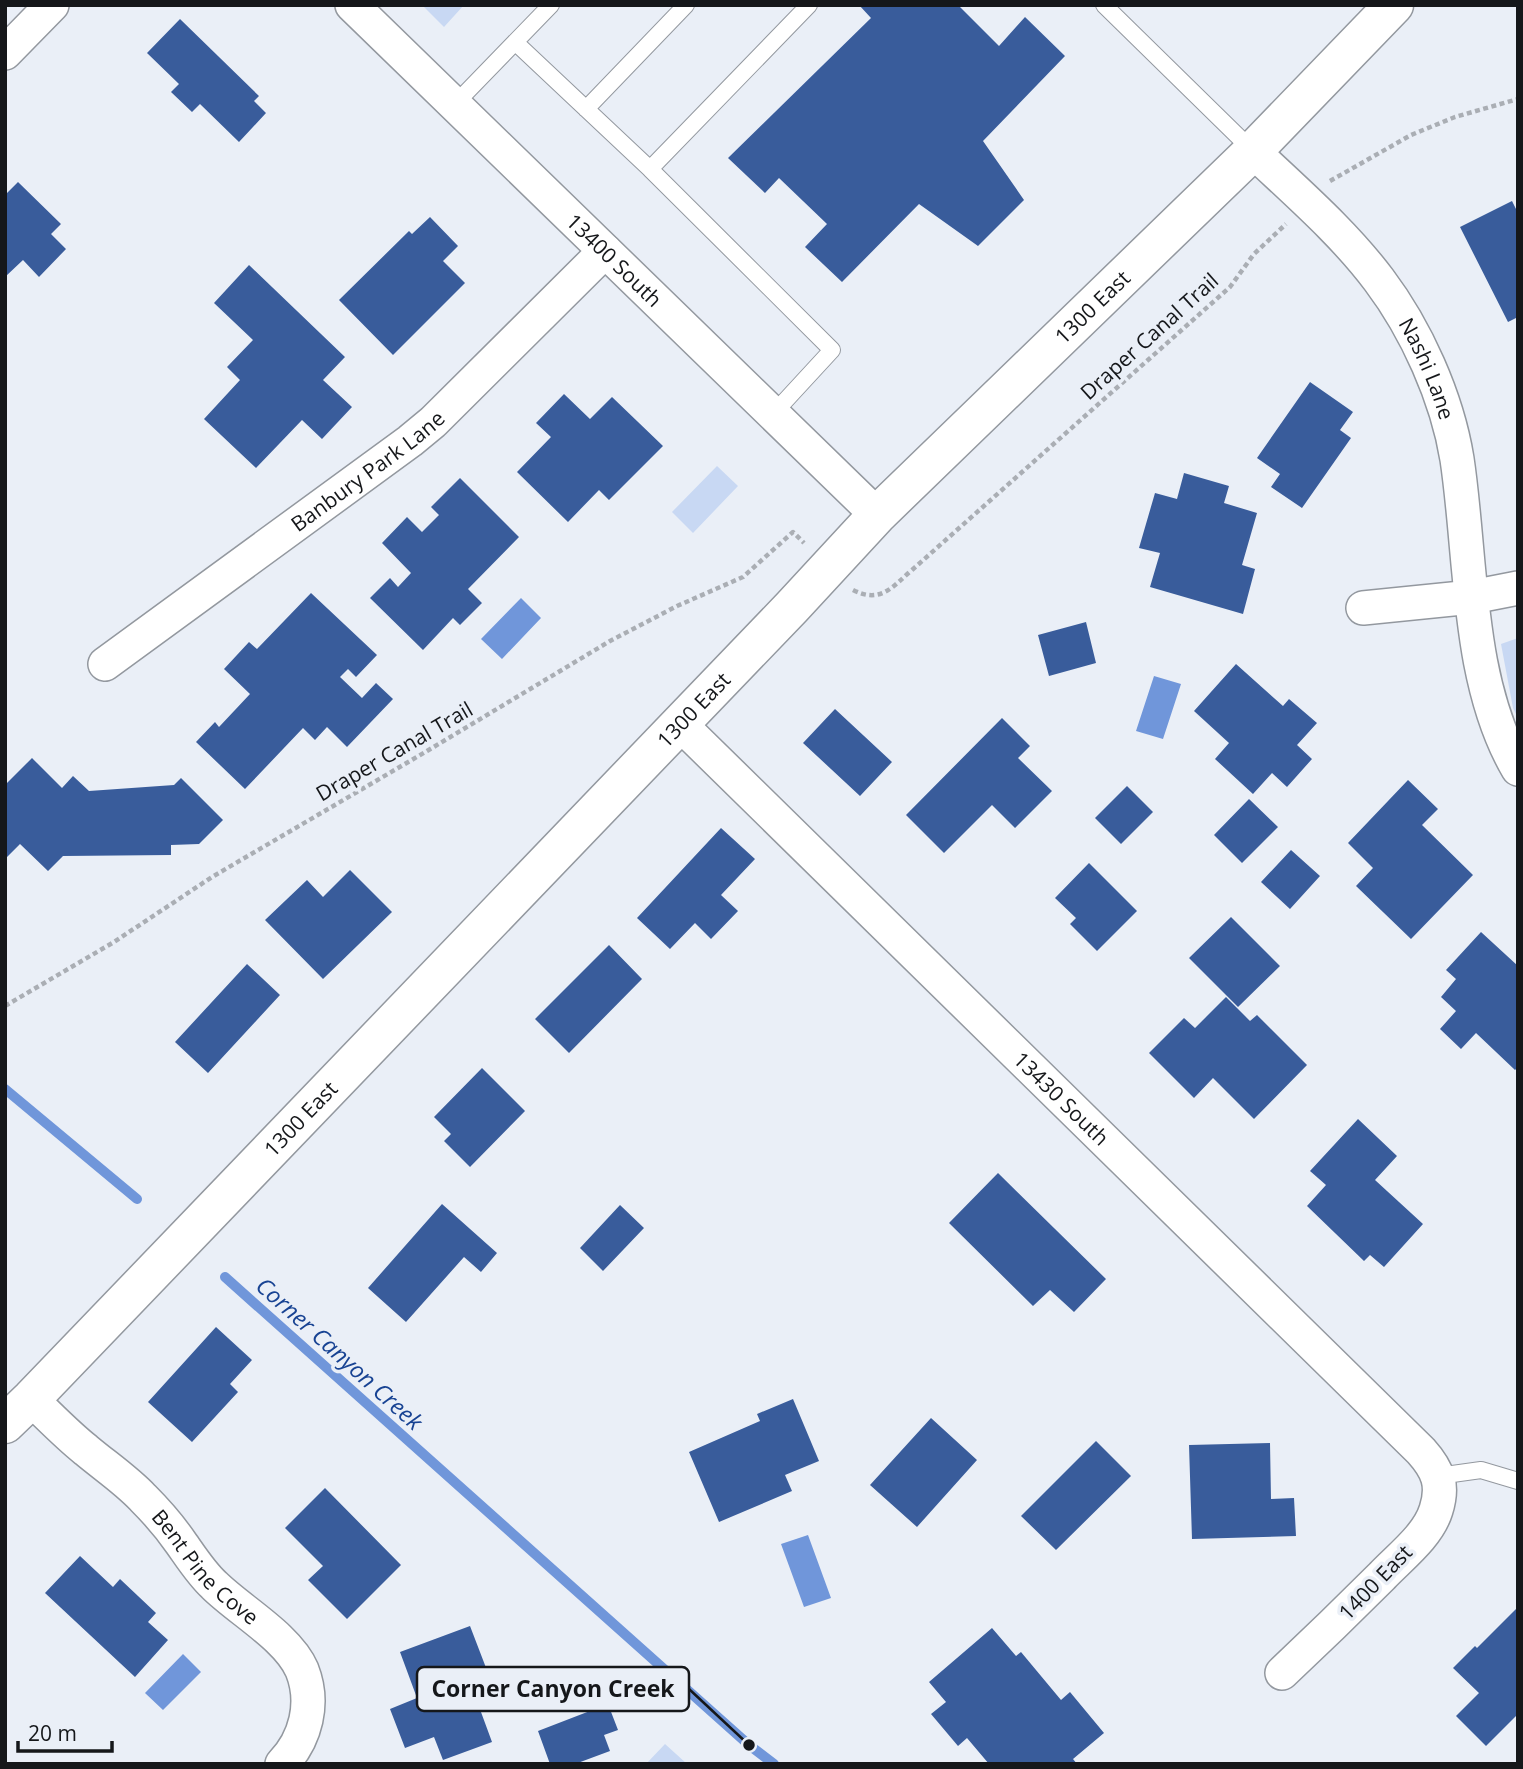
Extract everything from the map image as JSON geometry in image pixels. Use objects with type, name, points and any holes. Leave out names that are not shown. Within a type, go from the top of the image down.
[{"type":"main road","name":"1300 East","points":[[18,1412],[792,607],[877,515],[1253,151],[1394,5]]},
{"type":"street","points":[[5,53],[52,5]]},
{"type":"street","name":"13400 South","points":[[352,5],[877,515]]},
{"type":"street","name":"Nashi Lane","points":[[1253,151],[1346,241],[1379,281],[1406,322],[1428,365],[1445,410],[1456,456],[1479,651],[1489,698],[1507,751],[1518,769]]},
{"type":"street","name":"Banbury Park Lane","points":[[105,664],[410,441],[433,422],[606,251]]},
{"type":"street","points":[[1363,608],[1472,597],[1518,587]]},
{"type":"street","name":"13430 South","points":[[679,723],[1422,1451],[1438,1476]]},
{"type":"street","name":"Bent Pine Cove","points":[[18,1412],[70,1436],[124,1479],[165,1522],[212,1584],[288,1649],[301,1668],[308,1693],[307,1718],[299,1742],[282,1764]]},
{"type":"street","name":"1400 East","points":[[1282,1673],[1339,1619],[1425,1530],[1435,1512],[1439,1494],[1438,1476]]},
{"type":"lane","points":[[454,105],[551,5]]},
{"type":"lane","points":[[586,109],[687,5]]},
{"type":"lane","points":[[650,169],[809,5]]},
{"type":"lane","points":[[1104,5],[1253,151]]},
{"type":"lane","points":[[515,42],[650,169],[832,350],[773,414]]},
{"type":"lane","points":[[1438,1476],[1481,1470],[1518,1482]]},
{"type":"path","name":"Draper Canal Trail","points":[[852,590],[865,596],[875,596],[888,590],[912,570],[1230,287],[1254,254],[1327,183],[1411,135],[1455,117],[1518,99]]},
{"type":"path","name":"Draper Canal Trail","points":[[5,1006],[114,942],[223,870],[610,641],[677,606],[743,577],[793,532],[799,537]]},
{"type":"shaded area","points":[[422,5],[464,5],[444,27]]},
{"type":"shaded area","points":[[717,466],[738,486],[693,533],[672,512]]},
{"type":"shaded area","points":[[1518,638],[1518,718],[1513,708],[1501,644]]},
{"type":"shaded area","points":[[665,1744],[686,1763],[646,1764]]},
{"type":"water","points":[[521,598],[541,618],[502,659],[481,639]]},
{"type":"water","points":[[1154,676],[1181,684],[1163,739],[1136,731]]},
{"type":"water","points":[[808,1535],[831,1598],[804,1607],[781,1544]]},
{"type":"water","points":[[183,1654],[201,1672],[163,1710],[145,1693]]},
{"type":"building","points":[[859,5],[958,5],[999,46],[1025,17],[1065,56],[983,141],[1024,200],[978,246],[919,204],[842,282],[805,247],[827,224],[779,178],[765,193],[728,158],[871,18]]},
{"type":"building","points":[[180,19],[259,96],[254,101],[266,113],[239,142],[200,104],[192,112],[171,92],[179,84],[147,53]]},
{"type":"building","points":[[18,182],[61,224],[51,234],[66,249],[39,277],[23,260],[5,277],[5,195]]},
{"type":"building","points":[[1512,201],[1518,213],[1518,317],[1508,322],[1460,227]]},
{"type":"building","points":[[430,217],[458,246],[443,261],[465,283],[393,355],[339,300],[409,231],[412,234]]},
{"type":"building","points":[[249,265],[345,357],[323,380],[352,407],[322,439],[302,420],[256,468],[204,419],[240,380],[227,367],[253,340],[214,303]]},
{"type":"building","points":[[1310,382],[1353,412],[1340,430],[1351,438],[1302,508],[1271,487],[1280,474],[1257,458]]},
{"type":"building","points":[[564,394],[590,419],[612,397],[663,446],[609,500],[599,490],[568,522],[517,472],[551,437],[536,423]]},
{"type":"building","points":[[1184,473],[1229,486],[1224,503],[1257,513],[1242,565],[1255,569],[1243,614],[1150,587],[1160,553],[1139,548],[1155,493],[1177,499]]},
{"type":"building","points":[[460,478],[519,537],[468,589],[482,603],[460,625],[453,618],[423,650],[370,598],[390,578],[398,587],[411,573],[382,543],[407,517],[422,532],[439,515],[431,507]]},
{"type":"building","points":[[311,593],[377,655],[356,677],[348,669],[340,677],[362,698],[376,683],[393,699],[347,747],[327,727],[315,740],[303,728],[245,789],[196,742],[215,722],[219,727],[250,694],[224,669],[249,642],[257,649]]},
{"type":"building","points":[[1086,622],[1096,663],[1049,676],[1038,635]]},
{"type":"building","points":[[1236,664],[1283,706],[1289,699],[1317,723],[1297,745],[1312,759],[1287,787],[1272,773],[1253,794],[1215,759],[1229,743],[1194,711]]},
{"type":"building","points":[[835,709],[892,762],[860,796],[803,743]]},
{"type":"building","points":[[1002,718],[1030,746],[1018,758],[1052,791],[1015,828],[992,805],[944,853],[906,815]]},
{"type":"building","points":[[32,758],[62,788],[73,776],[89,791],[174,785],[181,778],[223,820],[199,844],[171,845],[171,855],[63,856],[48,871],[20,844],[5,859],[5,785]]},
{"type":"building","points":[[1408,780],[1438,809],[1422,825],[1473,875],[1411,939],[1356,886],[1373,868],[1348,843]]},
{"type":"building","points":[[1127,786],[1153,812],[1121,844],[1095,818]]},
{"type":"building","points":[[1249,799],[1278,827],[1242,863],[1214,835]]},
{"type":"building","points":[[721,828],[755,859],[721,895],[738,911],[711,939],[695,923],[670,949],[637,918]]},
{"type":"building","points":[[1291,850],[1320,876],[1290,909],[1261,882]]},
{"type":"building","points":[[1089,863],[1137,911],[1097,951],[1070,924],[1076,918],[1055,898]]},
{"type":"building","points":[[350,870],[392,912],[323,979],[265,920],[307,880],[323,897]]},
{"type":"building","points":[[1231,917],[1280,966],[1238,1007],[1189,958]]},
{"type":"building","points":[[1481,932],[1518,966],[1518,1067],[1515,1070],[1476,1033],[1461,1049],[1440,1029],[1456,1011],[1441,997],[1456,979],[1446,970]]},
{"type":"building","points":[[609,945],[642,979],[569,1053],[535,1019]]},
{"type":"building","points":[[247,964],[280,995],[208,1073],[175,1042]]},
{"type":"building","points":[[1226,997],[1250,1021],[1257,1015],[1307,1065],[1254,1119],[1213,1078],[1194,1098],[1149,1053],[1184,1018],[1195,1028]]},
{"type":"building","points":[[482,1068],[525,1111],[470,1167],[444,1141],[451,1134],[434,1117]]},
{"type":"building","points":[[1358,1119],[1397,1156],[1375,1180],[1423,1224],[1384,1267],[1370,1255],[1364,1261],[1307,1206],[1326,1185],[1310,1171]]},
{"type":"building","points":[[998,1173],[1106,1279],[1074,1312],[1050,1290],[1033,1306],[949,1223]]},
{"type":"building","points":[[442,1204],[497,1253],[481,1272],[464,1257],[406,1322],[368,1288]]},
{"type":"building","points":[[620,1205],[644,1228],[603,1271],[580,1248]]},
{"type":"building","points":[[216,1327],[252,1360],[230,1384],[238,1392],[192,1442],[148,1402]]},
{"type":"building","points":[[793,1399],[819,1461],[785,1475],[792,1491],[719,1522],[689,1452],[760,1421],[757,1414]]},
{"type":"building","points":[[931,1418],[977,1460],[917,1527],[870,1485]]},
{"type":"building","points":[[1096,1441],[1131,1476],[1056,1550],[1021,1516]]},
{"type":"building","points":[[1270,1443],[1271,1499],[1294,1498],[1296,1536],[1192,1539],[1189,1445]]},
{"type":"building","points":[[325,1488],[401,1565],[347,1619],[308,1580],[323,1566],[285,1528]]},
{"type":"building","points":[[80,1556],[113,1587],[120,1579],[156,1613],[148,1622],[168,1640],[135,1677],[45,1593]]},
{"type":"building","points":[[1518,1607],[1518,1714],[1486,1746],[1456,1716],[1479,1693],[1453,1668]]},
{"type":"building","points":[[470,1626],[493,1686],[474,1693],[492,1742],[443,1760],[434,1737],[405,1748],[390,1709],[417,1698],[400,1652]]},
{"type":"building","points":[[992,1628],[1016,1656],[1021,1652],[1061,1700],[1070,1692],[1104,1733],[1073,1759],[1077,1764],[989,1764],[967,1738],[958,1746],[931,1714],[946,1702],[929,1682]]},
{"type":"building","points":[[608,1704],[618,1730],[604,1735],[610,1751],[575,1764],[550,1764],[538,1731]]},
{"type":"waterway","name":"Corner Canyon Creek","points":[[5,1089],[137,1199]]},
{"type":"waterway","name":"Corner Canyon Creek","points":[[225,1277],[749,1745],[774,1764]]},
{"type":"place","name":"Corner Canyon Creek","points":[[749,1745]]}]
